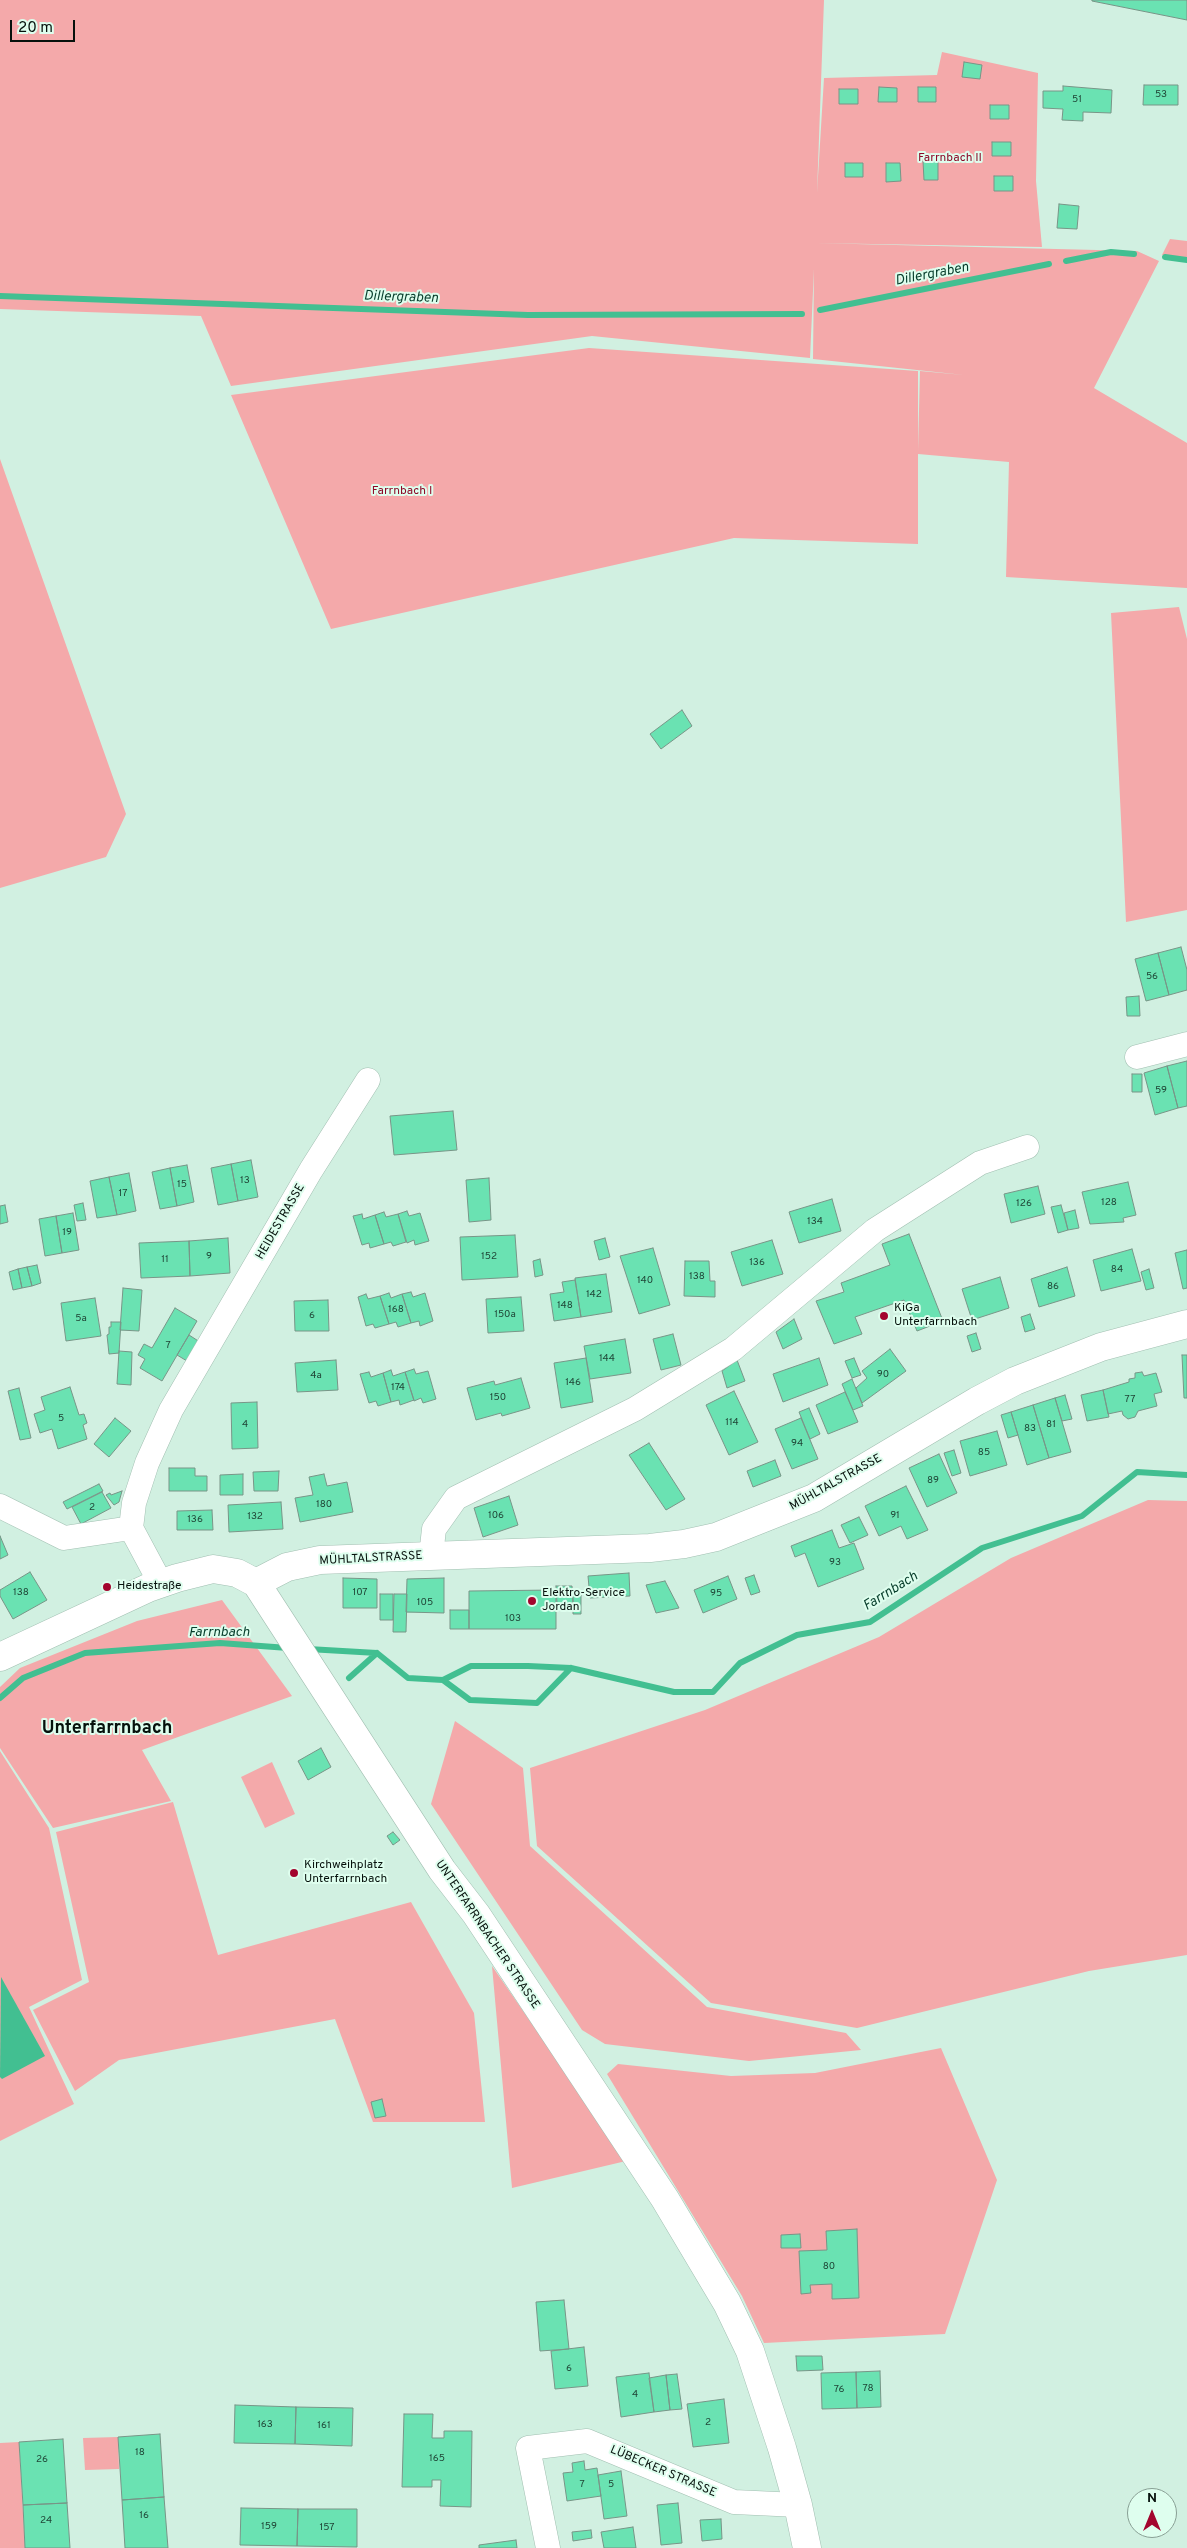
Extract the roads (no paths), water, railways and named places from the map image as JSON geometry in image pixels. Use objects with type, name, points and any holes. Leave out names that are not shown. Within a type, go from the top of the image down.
[{"type":"street","points":[[1137,1057],[1187,1044]]},
{"type":"street","name":"HEIDESTRASSE","points":[[131,1528],[134,1504],[147,1463],[170,1410],[311,1170],[368,1080]]},
{"type":"street","name":"MÜHLTALSTRASSE","points":[[431,1556],[434,1529],[456,1498],[636,1409],[733,1349],[875,1230],[980,1163],[1027,1147]]},
{"type":"street","name":"MÜHLTALSTRASSE","points":[[256,1584],[287,1567],[320,1560],[650,1548],[684,1544],[716,1537],[782,1513],[814,1498],[1015,1380],[1101,1347],[1187,1324]]},
{"type":"street","points":[[0,1506],[64,1538],[131,1528],[161,1584]]},
{"type":"street","name":"UNTERFARRNBACHER STRASSE","points":[[0,1657],[161,1584],[213,1569],[237,1573],[256,1584],[346,1719],[442,1870],[476,1914],[660,2191],[728,2303],[750,2351],[798,2506],[807,2548]]},
{"type":"street","name":"LÜBECKER STRASSE","points":[[548,2548],[528,2448],[587,2441],[734,2502],[798,2506]]},
{"type":"waterway","name":"Dillergraben","points":[[1066,261],[1111,252],[1134,254]]},
{"type":"waterway","name":"Dillergraben","points":[[1165,257],[1187,260]]},
{"type":"waterway","name":"Dillergraben","points":[[820,310],[1049,264]]},
{"type":"waterway","name":"Dillergraben","points":[[0,296],[528,315],[802,314]]},
{"type":"waterway","name":"Farrnbach","points":[[308,1649],[377,1653],[408,1678],[443,1680],[471,1666],[528,1666],[571,1668],[674,1692],[713,1692],[740,1663],[797,1635],[870,1622],[982,1548],[1082,1516],[1137,1472],[1187,1475]]},
{"type":"waterway","name":"Farrnbach","points":[[0,1698],[23,1678],[85,1653],[220,1643],[288,1648]]},
{"type":"waterway","points":[[349,1678],[377,1653]]},
{"type":"waterway","name":"Farrnbach","points":[[443,1680],[470,1700],[537,1703],[571,1668]]},
{"type":"place","name":"KiGa Unterfarrnbach","points":[[884,1316]]},
{"type":"place","name":"Heidestraße","points":[[107,1587]]},
{"type":"place","name":"Elektro-Service Jordan","points":[[532,1601]]},
{"type":"place","name":"Kirchweihplatz Unterfarrnbach","points":[[294,1873]]},
{"type":"district","name":"Unterfarrnbach","points":[[107,1729]]},
{"type":"park label","name":"Farrnbach II","points":[[950,159]]},
{"type":"park label","name":"Farrnbach I","points":[[402,492]]}]
